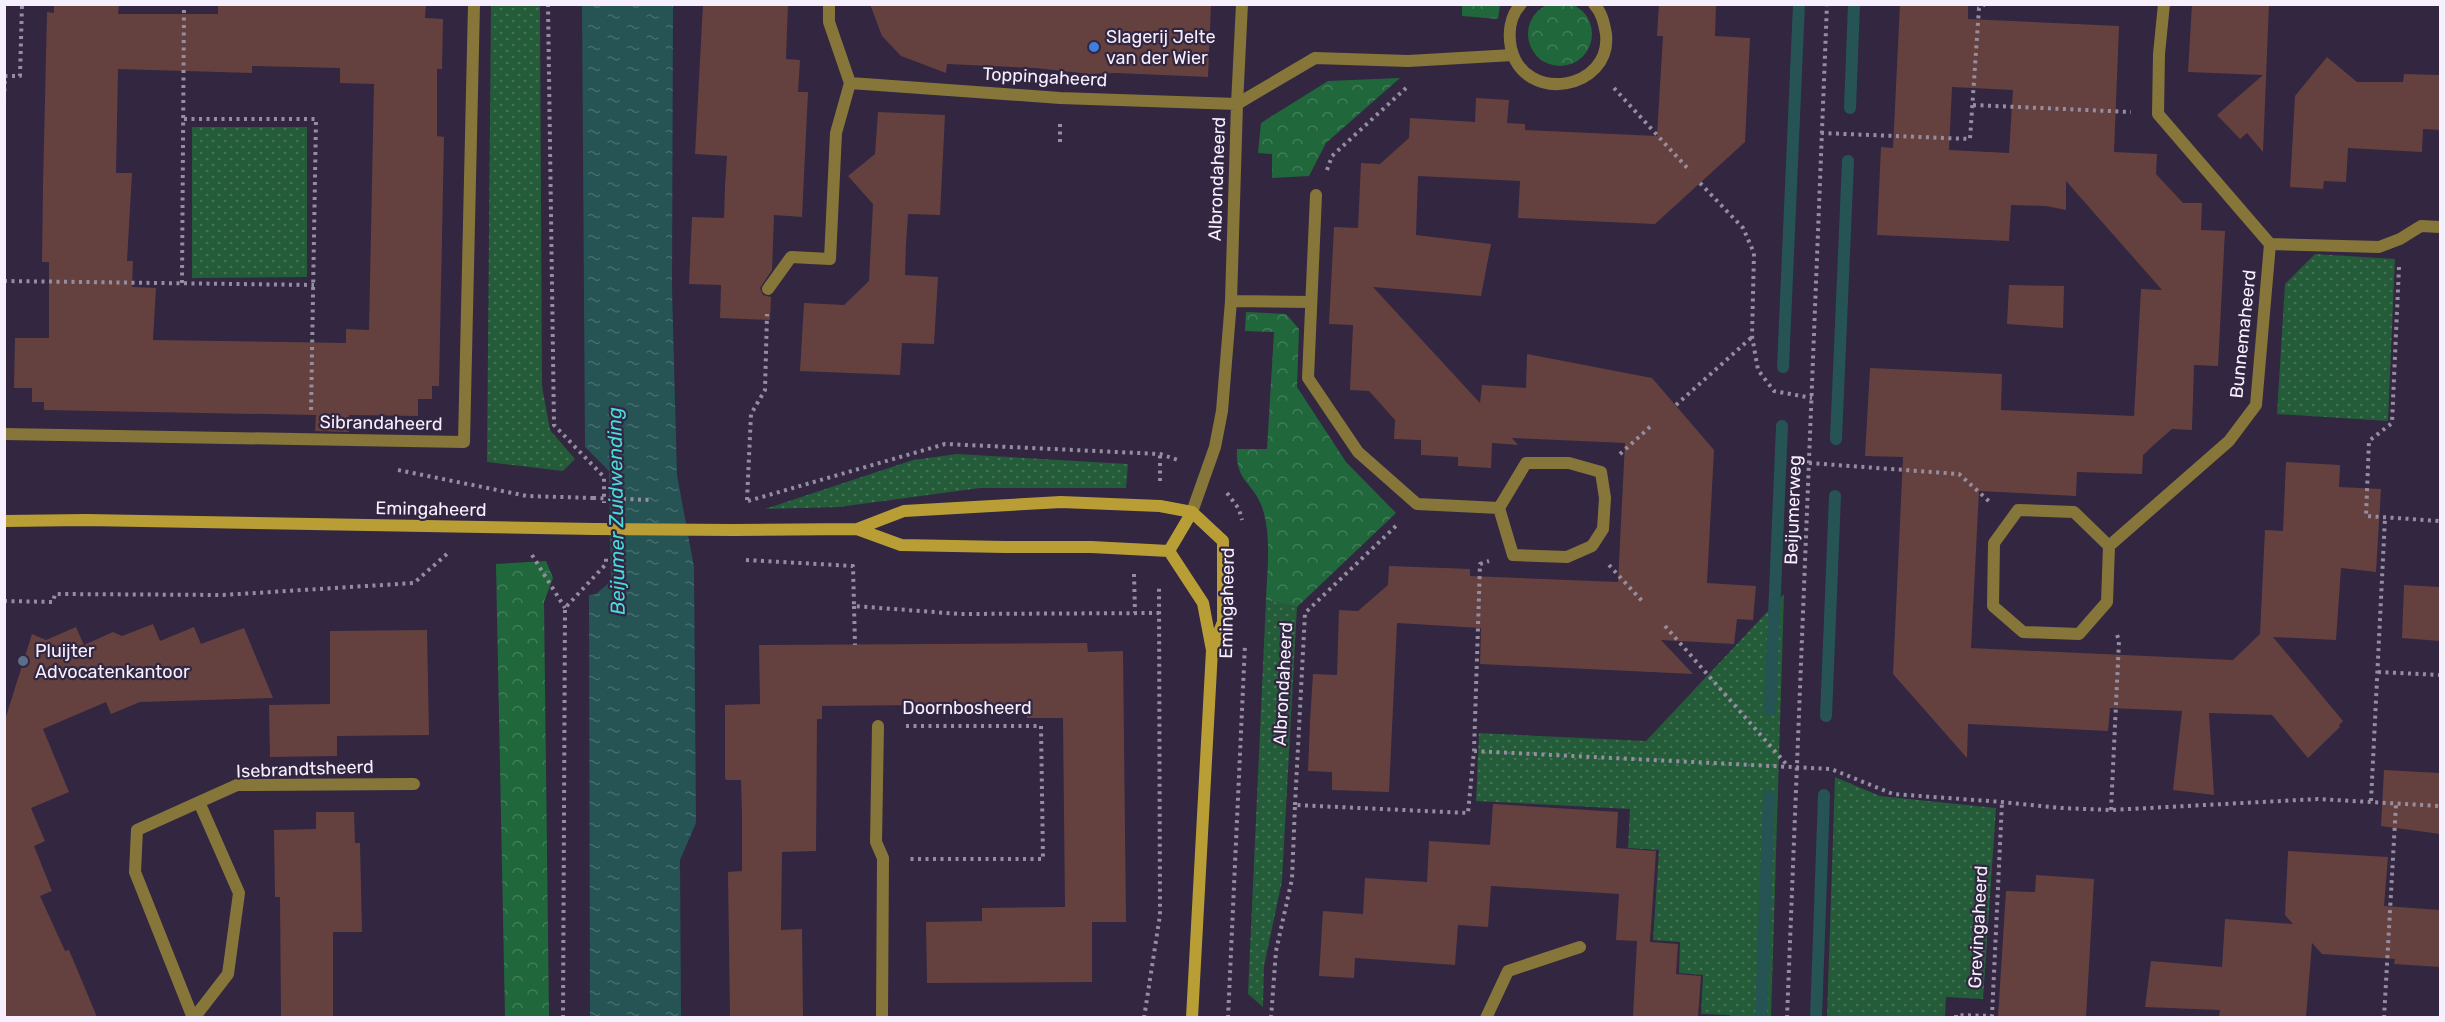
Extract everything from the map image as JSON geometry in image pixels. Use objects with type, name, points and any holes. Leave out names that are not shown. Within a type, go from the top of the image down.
[{"type":"street","name":"Sibrandaheerd","points":[[4,434],[464,442],[474,4]]},
{"type":"street","points":[[768,289],[791,256],[830,259],[836,133],[850,83],[829,22],[829,4]]},
{"type":"street","points":[[1237,104],[1242,4]]},
{"type":"street","points":[[1521,4],[1510,30],[1509,38],[1513,55],[1521,69],[1534,79],[1550,85],[1567,84],[1582,78],[1595,68],[1603,53],[1606,38],[1598,6]]},
{"type":"street","points":[[2164,4],[2159,54],[2158,114],[2270,243],[2379,247],[2400,239],[2421,226],[2440,227]]},
{"type":"street","name":"Albrondaheerd","points":[[1192,512],[1207,470],[1222,411],[1231,301],[1237,104],[1315,58],[1416,61],[1513,55]]},
{"type":"street","name":"Toppingaheerd","points":[[850,83],[1060,98],[1237,104]]},
{"type":"street","points":[[1316,195],[1308,378],[1358,452],[1417,504],[1499,508]]},
{"type":"street","name":"Bunnemaheerd","points":[[2109,546],[2229,441],[2256,405],[2270,243]]},
{"type":"street","points":[[1231,301],[1311,302]]},
{"type":"street","points":[[1526,463],[1569,463],[1601,471],[1605,498],[1603,530],[1592,546],[1567,557],[1513,555],[1499,508],[1526,463]]},
{"type":"street","name":"Emingaheerd","points":[[4,521],[594,530],[857,529],[904,512],[1061,502],[1160,506],[1192,512],[1223,541],[1223,622],[1212,650]]},
{"type":"street","points":[[2018,510],[2073,512],[2109,546],[2107,602],[2079,634],[2023,632],[1993,606],[1994,543],[2018,510]]},
{"type":"street","points":[[1168,551],[1192,512]]},
{"type":"street","name":"Emingaheerd","points":[[857,529],[901,545],[1005,548],[1091,547],[1168,551],[1203,603],[1212,650],[1192,1017]]},
{"type":"street","name":"Doornbosheerd","points":[[878,726],[876,842],[883,858],[882,1017]]},
{"type":"street","name":"Isebrandtsheerd","points":[[199,802],[239,893],[228,974],[193,1017],[135,872],[137,830],[199,802],[237,785],[414,784]]},
{"type":"street","points":[[1486,1017],[1508,970],[1580,947]]},
{"type":"path","points":[[4,99],[5,76],[20,76],[22,4]]},
{"type":"path","points":[[182,284],[184,4]]},
{"type":"path","name":"Beijumerweg","points":[[1787,1017],[1827,4]]},
{"type":"path","points":[[1821,133],[1970,139],[1978,8],[1985,4]]},
{"type":"path","points":[[1316,195],[1332,156],[1414,80],[1416,61]]},
{"type":"path","points":[[1595,68],[1690,171]]},
{"type":"path","points":[[1973,105],[2158,114]]},
{"type":"path","points":[[184,119],[316,119],[310,440]]},
{"type":"path","points":[[1700,183],[1743,228],[1754,253],[1752,336],[1758,370],[1773,391],[1812,398]]},
{"type":"path","points":[[2400,239],[2392,423],[2369,441],[2366,516],[2440,521]]},
{"type":"path","points":[[4,280],[314,285]]},
{"type":"path","points":[[747,501],[751,414],[765,390],[768,289]]},
{"type":"path","points":[[1676,405],[1752,336]]},
{"type":"path","points":[[1601,471],[1651,426]]},
{"type":"path","points":[[741,501],[945,444],[1160,454],[1207,470]]},
{"type":"path","points":[[1809,463],[1959,474],[2010,520]]},
{"type":"path","name":"Emingaheerd","points":[[392,469],[527,496],[593,498]]},
{"type":"path","name":"Emingaheerd","points":[[1207,470],[1239,509],[1244,530]]},
{"type":"path","name":"Albrondaheerd","points":[[1271,1017],[1276,951],[1292,879],[1305,613],[1385,538],[1417,504]]},
{"type":"path","points":[[2371,801],[2385,518]]},
{"type":"path","points":[[1592,546],[1643,602]]},
{"type":"path","points":[[4,602],[53,602],[55,594],[223,595],[414,584],[451,550]]},
{"type":"path","points":[[541,552],[530,552],[565,608]]},
{"type":"path","points":[[1295,805],[1468,813],[1474,751],[1479,564],[1513,555]]},
{"type":"path","points":[[745,560],[853,566],[855,645]]},
{"type":"path","points":[[1134,574],[1135,613]]},
{"type":"path","points":[[1144,1017],[1160,915],[1159,581]]},
{"type":"path","points":[[2107,602],[2119,641],[2111,810]]},
{"type":"path","points":[[854,606],[960,614],[1159,613]]},
{"type":"path","points":[[1665,626],[1788,765]]},
{"type":"path","name":"Emingaheerd","points":[[1228,1017],[1246,635]]},
{"type":"path","points":[[2378,672],[2440,675]]},
{"type":"path","name":"Doornbosheerd","points":[[878,726],[1041,726],[1043,859],[883,858]]},
{"type":"path","points":[[1474,751],[1788,765],[1831,769],[1893,794],[2061,808],[2111,810],[2318,799],[2440,806]]},
{"type":"path","name":"Grevingaheerd","points":[[1956,1017],[1956,1015],[1992,1016],[2002,802]]},
{"type":"path","points":[[2384,1017],[2396,804]]},
{"type":"green space","points":[[1554,2],[1566,2],[1583,11],[1590,22],[1592,34],[1590,46],[1583,57],[1566,66],[1554,66],[1542,61],[1533,52],[1528,40],[1528,28],[1533,16],[1542,7]]},
{"type":"green space","points":[[491,5],[540,5],[542,386],[550,430],[575,459],[563,471],[487,462]]},
{"type":"green space","points":[[1462,5],[1500,5],[1498,19],[1462,16]]},
{"type":"green space","points":[[1400,78],[1326,143],[1309,176],[1272,178],[1272,154],[1258,153],[1261,123],[1328,81]]},
{"type":"green space","points":[[192,127],[307,127],[307,277],[192,278]]},
{"type":"green space","points":[[2315,254],[2395,259],[2388,421],[2277,414],[2285,284]]},
{"type":"green space","points":[[1246,312],[1286,314],[1299,329],[1297,387],[1346,462],[1396,513],[1297,607],[1266,600],[1268,554],[1265,518],[1262,507],[1242,475],[1237,460],[1237,449],[1267,449],[1274,332],[1245,331]]},
{"type":"green space","points":[[957,454],[1128,464],[1126,488],[980,488],[839,507],[765,509],[913,460]]},
{"type":"green space","points":[[546,561],[553,578],[544,602],[549,1017],[505,1017],[496,564]]},
{"type":"green space","points":[[1784,594],[1771,1017],[1701,1014],[1703,975],[1679,973],[1680,942],[1653,940],[1659,850],[1628,848],[1630,809],[1476,801],[1479,733],[1646,741]]},
{"type":"green space","points":[[1266,600],[1297,607],[1282,881],[1264,966],[1263,1007],[1248,994]]},
{"type":"green space","points":[[1835,777],[1880,796],[1996,808],[1983,999],[1946,997],[1945,1017],[1827,1017]]},
{"type":"water","name":"Beijumer Zuidwending","points":[[582,5],[673,5],[672,289],[677,475],[694,567],[696,823],[680,860],[681,1017],[590,1017],[589,595],[596,594],[611,581],[609,471],[585,447]]},
{"type":"building","points":[[54,4],[119,4],[118,14],[218,14],[218,4],[426,4],[425,18],[443,19],[442,69],[437,69],[437,136],[444,137],[439,386],[432,386],[432,399],[418,399],[418,416],[349,415],[349,432],[315,431],[316,415],[44,410],[44,402],[32,402],[32,388],[14,388],[15,338],[49,338],[49,262],[42,262],[43,186],[47,12],[54,13]],"holes":[[[252,66],[340,68],[340,83],[374,84],[369,330],[346,329],[346,343],[153,340],[156,288],[132,287],[133,261],[127,261],[132,173],[116,173],[118,69],[252,73]]]},
{"type":"building","points":[[703,4],[788,4],[786,59],[800,60],[798,92],[808,92],[802,217],[774,215],[772,270],[760,288],[763,295],[771,297],[770,320],[720,318],[721,285],[689,284],[692,217],[724,218],[727,156],[695,154]]},
{"type":"building","points":[[870,4],[1211,4],[1208,77],[1090,74],[1035,68],[947,64],[946,73],[901,56],[882,36]]},
{"type":"building","points":[[1659,4],[1716,4],[1715,36],[1750,38],[1745,142],[1655,224],[1518,218],[1520,181],[1418,176],[1416,235],[1491,244],[1481,296],[1373,287],[1480,403],[1482,385],[1526,388],[1527,354],[1652,378],[1714,450],[1707,583],[1756,586],[1753,620],[1737,619],[1734,644],[1661,640],[1693,674],[1480,664],[1481,628],[1397,623],[1389,792],[1332,790],[1332,772],[1308,771],[1313,674],[1337,675],[1339,610],[1358,611],[1388,585],[1389,566],[1470,569],[1470,576],[1618,582],[1625,443],[1512,438],[1518,445],[1492,443],[1491,468],[1458,466],[1458,457],[1421,455],[1421,440],[1394,439],[1395,420],[1369,391],[1350,390],[1353,325],[1329,324],[1334,227],[1358,228],[1361,163],[1380,164],[1409,138],[1410,118],[1475,122],[1476,98],[1509,100],[1507,123],[1525,124],[1525,130],[1657,136],[1663,36],[1657,36]]},
{"type":"building","points":[[1900,4],[1968,4],[1968,19],[2119,26],[2114,152],[2157,154],[2156,174],[2183,203],[2202,203],[2201,230],[2225,231],[2218,366],[2194,365],[2192,430],[2172,429],[2157,442],[2143,455],[2142,474],[2077,472],[2076,496],[1979,491],[1971,648],[2233,660],[2260,634],[2265,530],[2283,531],[2286,462],[2340,465],[2339,487],[2381,489],[2376,572],[2341,568],[2336,640],[2273,637],[2343,721],[2340,727],[2308,758],[2272,715],[2209,713],[2214,795],[2173,790],[2182,711],[2110,708],[2108,731],[1968,724],[1967,758],[1893,674],[1903,457],[1865,456],[1870,368],[2002,374],[2001,410],[2134,416],[2141,289],[2162,290],[2066,181],[2066,210],[2046,206],[2011,205],[2009,241],[1877,235],[1881,147],[1893,148]],"holes":[[[1952,87],[2013,90],[2009,153],[1949,150]]]},
{"type":"building","points":[[2192,4],[2269,4],[2263,152],[2247,133],[2240,139],[2217,115],[2263,75],[2188,72]]},
{"type":"building","points":[[2327,57],[2357,82],[2403,82],[2404,74],[2440,75],[2440,130],[2423,129],[2422,152],[2348,148],[2346,182],[2324,181],[2323,189],[2290,187],[2295,96]]},
{"type":"building","points":[[878,112],[945,115],[940,215],[908,214],[906,244],[905,275],[938,277],[934,344],[902,343],[900,375],[800,371],[804,303],[844,305],[869,281],[873,204],[848,176],[875,154]]},
{"type":"building","points":[[2009,285],[2064,286],[2063,328],[2007,324]]},
{"type":"building","points":[[2404,585],[2440,587],[2440,641],[2402,638]]},
{"type":"building","points":[[153,624],[160,641],[194,627],[201,644],[244,628],[273,698],[140,702],[111,714],[106,702],[43,729],[69,792],[31,808],[45,841],[34,846],[52,891],[40,896],[65,951],[69,950],[97,1017],[4,1017],[4,723],[32,634],[46,640],[76,627],[84,645],[113,632],[122,636]]},
{"type":"building","points":[[427,630],[429,735],[337,736],[337,756],[270,757],[269,705],[330,704],[330,631]]},
{"type":"building","points":[[1087,643],[1088,652],[1123,651],[1126,922],[1092,922],[1092,982],[927,983],[926,922],[982,921],[982,908],[1065,907],[1063,718],[1027,718],[1027,704],[822,706],[822,719],[817,719],[816,851],[782,852],[781,930],[802,929],[803,1017],[730,1017],[728,872],[742,871],[742,814],[741,780],[726,780],[725,778],[725,705],[760,704],[759,645]]},
{"type":"building","points":[[2384,770],[2440,773],[2440,834],[2381,826]]},
{"type":"building","points":[[1493,804],[1618,812],[1616,848],[1656,851],[1650,942],[1678,944],[1676,974],[1701,976],[1698,1017],[1633,1017],[1637,941],[1616,940],[1619,894],[1491,886],[1488,927],[1458,925],[1455,965],[1355,958],[1354,978],[1319,976],[1323,911],[1363,914],[1365,878],[1427,882],[1429,841],[1490,845]]},
{"type":"building","points":[[316,812],[354,812],[355,843],[360,843],[362,932],[333,932],[333,1017],[281,1017],[280,897],[275,897],[274,830],[316,829]]},
{"type":"building","points":[[2288,851],[2388,857],[2384,906],[2440,910],[2440,967],[2394,964],[2395,959],[2322,954],[2312,943],[2306,1017],[2219,1017],[2220,1010],[2145,1007],[2151,961],[2222,967],[2225,919],[2293,924],[2285,915]]},
{"type":"building","points":[[2036,875],[2094,879],[2086,1017],[1998,1017],[2006,891],[2035,892]]},
{"type":"waterway","points":[[1783,367],[1799,4]]},
{"type":"waterway","points":[[1850,108],[1854,4]]},
{"type":"waterway","points":[[1836,439],[1848,161]]},
{"type":"waterway","points":[[1770,710],[1782,426]]},
{"type":"waterway","points":[[1826,716],[1835,496]]},
{"type":"waterway","points":[[1816,1018],[1824,795]]},
{"type":"waterway","points":[[1761,1018],[1769,796]]},
{"type":"place","name":"Slagerij Jelte van der Wier","points":[[1094,47]]},
{"type":"place","name":"Pluijter Advocatenkantoor","points":[[23,661]]}]
